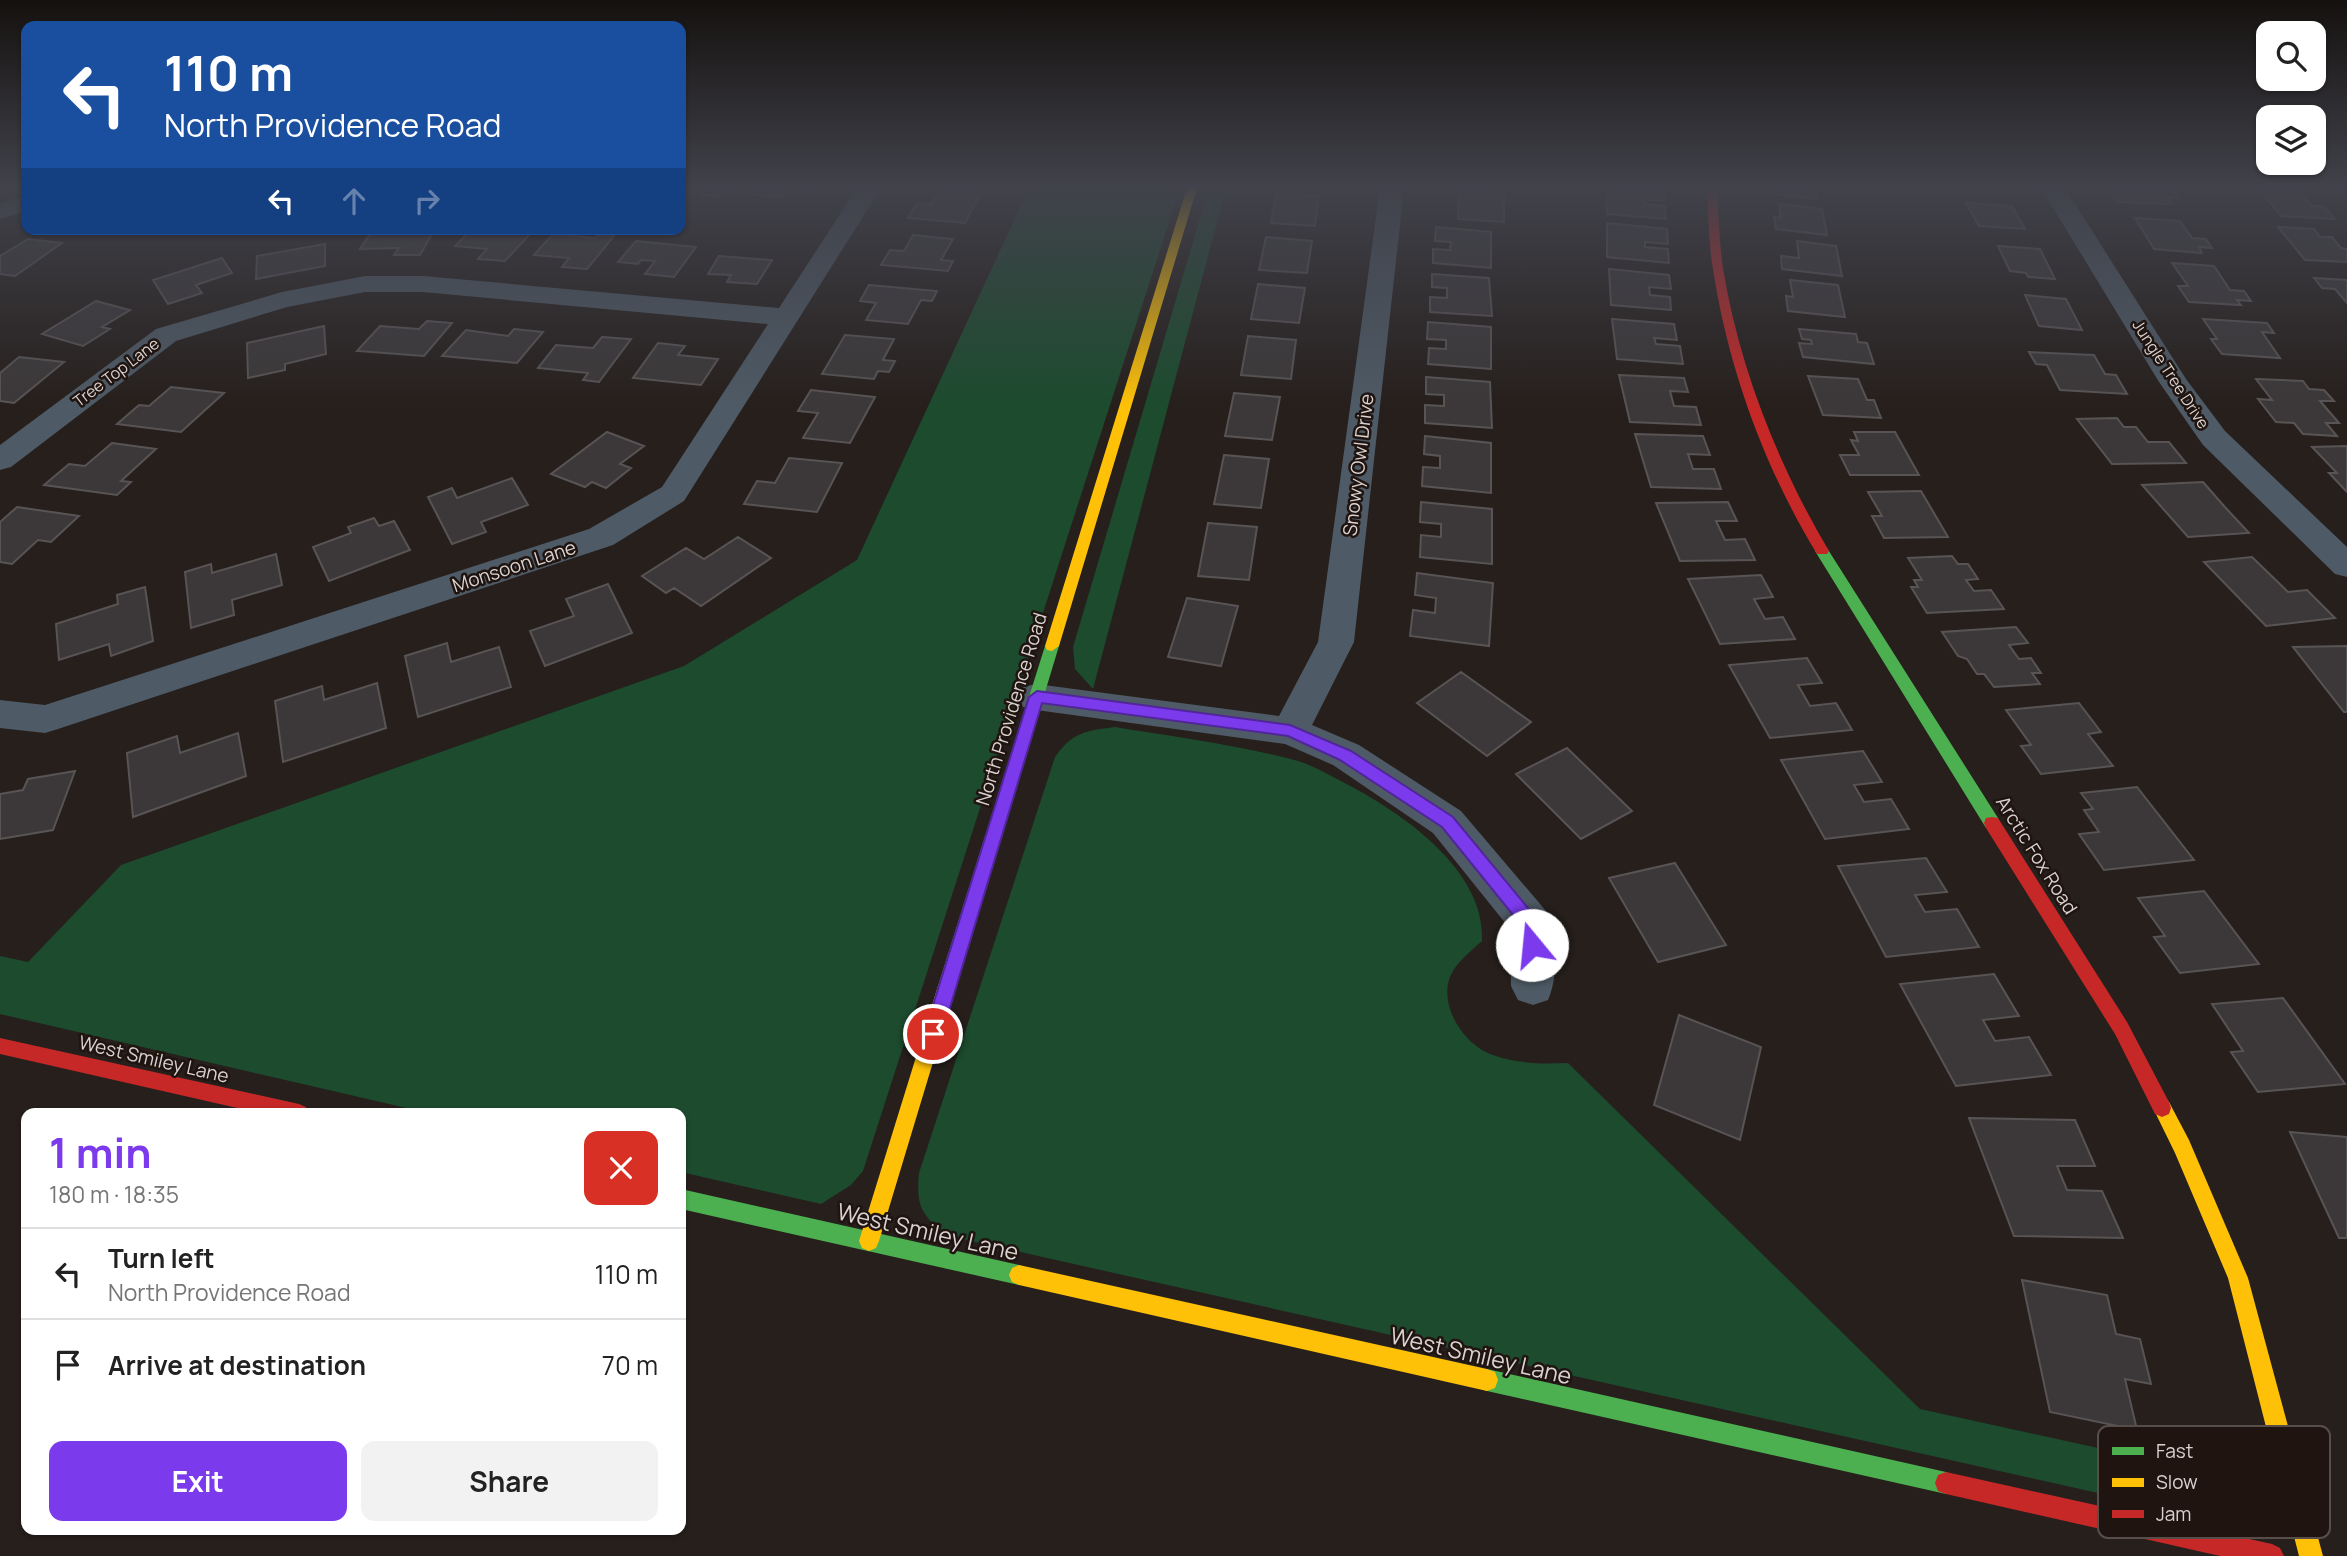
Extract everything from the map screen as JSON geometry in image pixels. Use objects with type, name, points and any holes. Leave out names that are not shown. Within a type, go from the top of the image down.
[{"type":"street","name":"Monsoon Lane","points":[[0,714],[45,719],[601,537],[673,494],[823,261]]},
{"type":"street","name":"North Providence Road","points":[[869,1241],[1170,261]]},
{"type":"street","name":"Snowy Owl Drive","points":[[1290,731],[1336,642],[1383,261]]},
{"type":"street","name":"Arctic Fox Road","points":[[1717,261],[1740,356],[1766,437],[1813,537],[2121,1028],[2182,1147],[2238,1278],[2277,1426]]},
{"type":"street","name":"Jungle Tree Drive","points":[[2099,261],[2172,382],[2214,438],[2347,566]]},
{"type":"street","name":"Tree Top Lane","points":[[0,460],[166,335],[282,300],[365,284],[424,285],[787,317]]},
{"type":"street","points":[[1037,697],[1290,731],[1346,755],[1447,822],[1531,924],[1533,986]]},
{"type":"street","name":"West Smiley Lane","points":[[0,1046],[277,1108]]},
{"type":"street","name":"West Smiley Lane","points":[[686,1200],[2098,1517]]},
{"type":"street","name":"West Smiley Lane","points":[[2192,1538],[2272,1556]]},
{"type":"street","name":"Arctic Fox Road","points":[[2306,1538],[2311,1556]]},
{"type":"green space","points":[[995,261],[1157,261],[863,1171],[851,1185],[821,1204],[686,1173],[686,1108],[406,1108],[0,1014],[0,956],[28,962],[121,865],[684,666],[857,560]]},
{"type":"green space","points":[[1187,261],[1207,261],[1093,689],[1075,669],[1073,647]]},
{"type":"green space","points":[[1115,727],[1230,746],[1303,763],[1360,791],[1409,823],[1433,843],[1453,865],[1469,889],[1479,914],[1482,941],[1455,968],[1447,993],[1454,1019],[1471,1041],[1482,1050],[1502,1058],[1530,1063],[1568,1063],[1920,1409],[2098,1448],[2098,1493],[944,1235],[922,1208],[918,1194],[919,1173],[1055,757],[1068,742],[1080,734]]},
{"type":"building","points":[[0,261],[37,261],[15,276],[0,274]]},
{"type":"building","points":[[214,261],[224,261],[232,273],[196,285],[202,293],[168,304],[153,280]]},
{"type":"building","points":[[257,261],[325,261],[325,266],[256,279]]},
{"type":"building","points":[[567,261],[594,261],[587,269],[562,267]]},
{"type":"building","points":[[619,261],[641,261],[638,264]]},
{"type":"building","points":[[650,261],[686,261],[674,277],[645,274],[655,261]]},
{"type":"building","points":[[716,261],[772,261],[757,284],[727,282],[731,275],[708,274]]},
{"type":"building","points":[[884,261],[953,261],[948,271],[881,265]]},
{"type":"building","points":[[1261,261],[1309,261],[1307,273],[1259,270]]},
{"type":"building","points":[[1433,261],[1491,261],[1491,268],[1433,263]]},
{"type":"building","points":[[1781,261],[1839,261],[1842,276],[1782,269]]},
{"type":"building","points":[[2005,261],[2046,261],[2055,279],[2028,277],[2026,273],[2010,271]]},
{"type":"building","points":[[2172,263],[2214,266],[2230,290],[2244,291],[2251,301],[2237,300],[2241,305],[2189,302],[2178,286],[2188,286]]},
{"type":"building","points":[[1609,269],[1669,275],[1671,289],[1649,287],[1650,295],[1670,297],[1671,310],[1611,305]]},
{"type":"building","points":[[1432,274],[1489,278],[1492,316],[1430,312],[1430,297],[1447,298],[1447,288],[1432,287]]},
{"type":"building","points":[[2314,278],[2347,280],[2347,303],[2335,289],[2322,288]]},
{"type":"building","points":[[1790,280],[1838,285],[1845,317],[1788,311],[1786,296],[1793,297]]},
{"type":"building","points":[[1258,284],[1305,288],[1299,323],[1251,319]]},
{"type":"building","points":[[869,285],[937,291],[932,301],[921,300],[908,324],[866,320],[876,303],[860,301]]},
{"type":"building","points":[[2025,295],[2066,299],[2082,330],[2039,326]]},
{"type":"building","points":[[96,301],[130,310],[102,327],[110,329],[83,346],[42,334]]},
{"type":"building","points":[[1612,319],[1674,324],[1677,340],[1654,338],[1656,344],[1680,346],[1683,364],[1617,359]]},
{"type":"building","points":[[2203,319],[2267,323],[2274,333],[2262,332],[2280,358],[2222,354],[2211,339],[2217,339]]},
{"type":"building","points":[[427,321],[452,323],[424,356],[357,351],[380,326],[419,329]]},
{"type":"building","points":[[1428,322],[1491,327],[1491,369],[1428,364],[1429,348],[1446,349],[1446,340],[1427,339]]},
{"type":"building","points":[[324,326],[326,354],[285,364],[285,370],[248,378],[247,343]]},
{"type":"building","points":[[514,329],[543,332],[517,363],[442,356],[466,330],[508,336]]},
{"type":"building","points":[[1799,329],[1856,334],[1858,342],[1867,343],[1874,364],[1803,357],[1799,343],[1812,344],[1811,340],[1802,339]]},
{"type":"building","points":[[845,335],[894,339],[883,360],[895,361],[889,372],[878,371],[874,379],[822,374]]},
{"type":"building","points":[[1248,336],[1296,340],[1291,379],[1241,375]]},
{"type":"building","points":[[602,337],[631,339],[599,382],[583,380],[588,373],[538,368],[556,345],[593,348]]},
{"type":"building","points":[[658,343],[685,346],[678,355],[718,359],[701,385],[633,378]]},
{"type":"building","points":[[2029,352],[2094,355],[2105,374],[2116,375],[2127,394],[2060,390],[2047,365],[2036,364]]},
{"type":"building","points":[[19,357],[64,362],[14,403],[0,401],[0,373]]},
{"type":"building","points":[[1619,375],[1684,378],[1688,392],[1670,391],[1674,406],[1696,407],[1701,425],[1630,422]]},
{"type":"building","points":[[1808,376],[1858,379],[1867,400],[1874,400],[1881,418],[1823,415]]},
{"type":"building","points":[[1426,377],[1490,382],[1492,428],[1425,423],[1425,405],[1444,406],[1444,395],[1426,394]]},
{"type":"building","points":[[2256,379],[2303,381],[2309,389],[2324,390],[2334,401],[2320,401],[2339,423],[2326,423],[2337,436],[2303,434],[2294,423],[2276,422],[2258,399],[2272,400]]},
{"type":"building","points":[[171,387],[224,393],[181,432],[117,424],[139,405],[149,406]]},
{"type":"building","points":[[811,390],[875,397],[850,443],[803,438],[818,413],[798,411]]},
{"type":"building","points":[[1234,393],[1280,397],[1272,440],[1225,436]]},
{"type":"building","points":[[2117,418],[2124,427],[2136,427],[2148,442],[2169,442],[2186,463],[2112,464],[2077,419]]},
{"type":"building","points":[[607,432],[644,446],[620,464],[631,468],[606,488],[592,482],[585,487],[551,474]]},
{"type":"building","points":[[1854,432],[1895,432],[1919,475],[1850,475],[1840,455],[1859,455],[1851,440],[1858,441]]},
{"type":"building","points":[[1635,434],[1703,436],[1710,455],[1688,454],[1693,469],[1714,469],[1721,489],[1651,487]]},
{"type":"building","points":[[1425,436],[1491,443],[1491,493],[1422,486],[1423,467],[1440,468],[1440,456],[1424,454]]},
{"type":"building","points":[[112,443],[156,449],[121,481],[131,482],[117,495],[44,485],[69,464],[85,466]]},
{"type":"building","points":[[2347,446],[2347,492],[2329,473],[2337,473],[2312,447]]},
{"type":"building","points":[[1224,455],[1269,459],[1261,508],[1214,504]]},
{"type":"building","points":[[789,458],[842,463],[817,512],[744,504],[757,481],[775,483]]},
{"type":"building","points":[[512,478],[528,505],[481,522],[486,532],[452,544],[428,497],[452,488],[457,498]]},
{"type":"building","points":[[2203,482],[2249,533],[2188,537],[2142,485]]},
{"type":"building","points":[[1921,491],[1948,537],[1884,538],[1872,516],[1882,516],[1868,492]]},
{"type":"building","points":[[1421,502],[1492,509],[1492,564],[1420,557],[1421,535],[1441,537],[1441,524],[1420,522]]},
{"type":"building","points":[[1728,502],[1737,521],[1716,521],[1725,540],[1745,539],[1755,560],[1680,561],[1656,503]]},
{"type":"building","points":[[17,507],[79,516],[51,542],[38,540],[12,564],[0,562],[0,522]]},
{"type":"building","points":[[374,518],[379,526],[394,521],[410,550],[329,581],[313,547],[351,533],[348,527]]},
{"type":"building","points":[[1208,523],[1257,527],[1249,580],[1198,576]]},
{"type":"building","points":[[738,537],[771,558],[701,606],[674,588],[666,593],[642,576],[686,548],[704,559]]},
{"type":"building","points":[[276,554],[282,585],[232,600],[234,615],[191,628],[185,572],[211,564],[212,573]]},
{"type":"building","points":[[1952,556],[1958,564],[1968,564],[1978,579],[1966,580],[1974,591],[1991,590],[2004,609],[1927,613],[1911,587],[1918,587],[1914,580],[1922,580],[1908,558]]},
{"type":"building","points":[[2252,557],[2288,592],[2307,590],[2335,618],[2266,626],[2204,562]]},
{"type":"building","points":[[1417,573],[1493,583],[1489,646],[1410,636],[1413,610],[1435,613],[1436,598],[1415,595]]},
{"type":"building","points":[[1761,575],[1773,597],[1754,599],[1765,619],[1783,617],[1795,639],[1720,644],[1688,579]]},
{"type":"building","points":[[608,584],[632,633],[545,666],[530,631],[574,616],[566,599]]},
{"type":"building","points":[[145,587],[153,641],[111,656],[109,644],[59,660],[56,624],[118,604],[117,595]]},
{"type":"building","points":[[1187,598],[1238,606],[1221,666],[1168,657]]},
{"type":"building","points":[[2016,627],[2028,643],[2009,645],[2019,659],[2031,658],[2041,673],[2032,673],[2040,684],[1994,687],[1984,674],[1977,674],[1967,659],[1958,656],[1942,632]]},
{"type":"building","points":[[447,643],[451,662],[499,647],[511,687],[418,717],[405,656]]},
{"type":"building","points":[[2347,646],[2347,712],[2344,712],[2293,647]]},
{"type":"building","points":[[1807,658],[1822,683],[1798,685],[1810,706],[1836,703],[1852,730],[1770,738],[1729,665]]},
{"type":"building","points":[[1461,672],[1531,722],[1487,756],[1417,703]]},
{"type":"building","points":[[377,683],[386,728],[283,762],[275,701],[322,686],[324,700]]},
{"type":"building","points":[[2079,703],[2101,732],[2088,734],[2113,766],[2041,774],[2021,746],[2031,745],[2006,710]]},
{"type":"building","points":[[238,733],[246,776],[133,817],[127,753],[177,736],[180,753]]},
{"type":"building","points":[[1567,748],[1632,811],[1581,839],[1516,774]]},
{"type":"building","points":[[1863,751],[1882,782],[1854,785],[1864,802],[1891,799],[1909,829],[1825,839],[1781,760]]},
{"type":"building","points":[[75,771],[53,830],[0,839],[0,794],[23,790],[28,779]]},
{"type":"building","points":[[2137,787],[2194,860],[2104,870],[2079,834],[2099,832],[2084,810],[2093,809],[2081,793]]},
{"type":"building","points":[[1926,858],[1947,892],[1915,895],[1925,912],[1957,909],[1979,947],[1886,957],[1838,866]]},
{"type":"building","points":[[1675,863],[1726,945],[1658,962],[1609,878]]},
{"type":"building","points":[[2204,891],[2259,964],[2180,973],[2154,937],[2165,936],[2138,898]]},
{"type":"building","points":[[1994,974],[2019,1016],[1983,1020],[1995,1041],[2029,1037],[2051,1075],[1956,1086],[1900,984]]},
{"type":"building","points":[[2283,998],[2345,1084],[2258,1092],[2231,1052],[2243,1051],[2212,1004]]},
{"type":"building","points":[[1679,1015],[1761,1047],[1740,1140],[1654,1105]]},
{"type":"building","points":[[1969,1118],[2075,1120],[2095,1166],[2057,1166],[2067,1190],[2102,1191],[2123,1238],[2014,1236]]},
{"type":"building","points":[[2290,1132],[2347,1137],[2347,1238],[2339,1238]]},
{"type":"building","points":[[2022,1280],[2107,1295],[2116,1334],[2140,1339],[2151,1384],[2125,1379],[2136,1426],[2118,1426],[2050,1412]]},
{"type":"traffic: fast","points":[[1822,551],[1992,823]]},
{"type":"traffic: fast","points":[[947,986],[1052,646]]},
{"type":"traffic: fast","points":[[686,1200],[1019,1275]]},
{"type":"traffic: fast","points":[[1487,1380],[1946,1483]]},
{"type":"traffic: slow","points":[[1052,646],[1170,261]]},
{"type":"traffic: slow","points":[[869,1241],[947,986]]},
{"type":"traffic: slow","points":[[2162,1108],[2182,1147],[2238,1278],[2277,1426]]},
{"type":"traffic: slow","points":[[1019,1275],[1487,1380]]},
{"type":"traffic: slow","points":[[2306,1538],[2311,1556]]},
{"type":"traffic: jam","points":[[1717,261],[1734,339],[1758,414],[1788,487],[1822,551]]},
{"type":"traffic: jam","points":[[1992,823],[2121,1028],[2162,1108]]},
{"type":"traffic: jam","points":[[0,1046],[277,1108]]},
{"type":"traffic: jam","points":[[1946,1483],[2098,1517]]},
{"type":"traffic: jam","points":[[2192,1538],[2272,1556]]},
{"type":"route","points":[[933,1034],[1037,697],[1290,731],[1346,755],[1447,822],[1531,924],[1532,945]]}]
